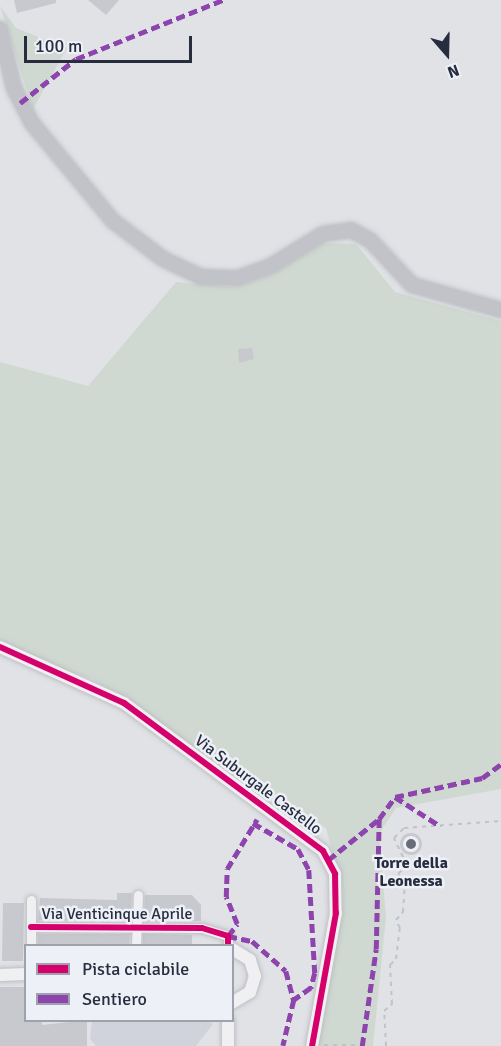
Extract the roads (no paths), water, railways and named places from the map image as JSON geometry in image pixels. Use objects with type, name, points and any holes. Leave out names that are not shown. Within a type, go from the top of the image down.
[{"type":"main road","points":[[0,29],[14,88],[31,122],[113,220],[163,259],[201,277],[238,278],[272,266],[323,234],[351,230],[370,240],[412,285],[501,310]]},
{"type":"street","name":"Via Suburgale Castello","points":[[0,647],[124,703],[323,851],[335,874],[336,913],[312,1045]]},
{"type":"street","points":[[136,944],[138,895]]},
{"type":"street","points":[[31,900],[31,944]]},
{"type":"street","name":"Via Venticinque Aprile","points":[[31,927],[214,930],[228,936],[228,944]]},
{"type":"street","points":[[234,950],[250,960],[255,976],[250,992],[234,1002]]},
{"type":"street","points":[[0,975],[24,974]]},
{"type":"street","points":[[228,1022],[228,1046]]},
{"type":"place","name":"Torre della Leonessa","points":[[411,844]]}]
